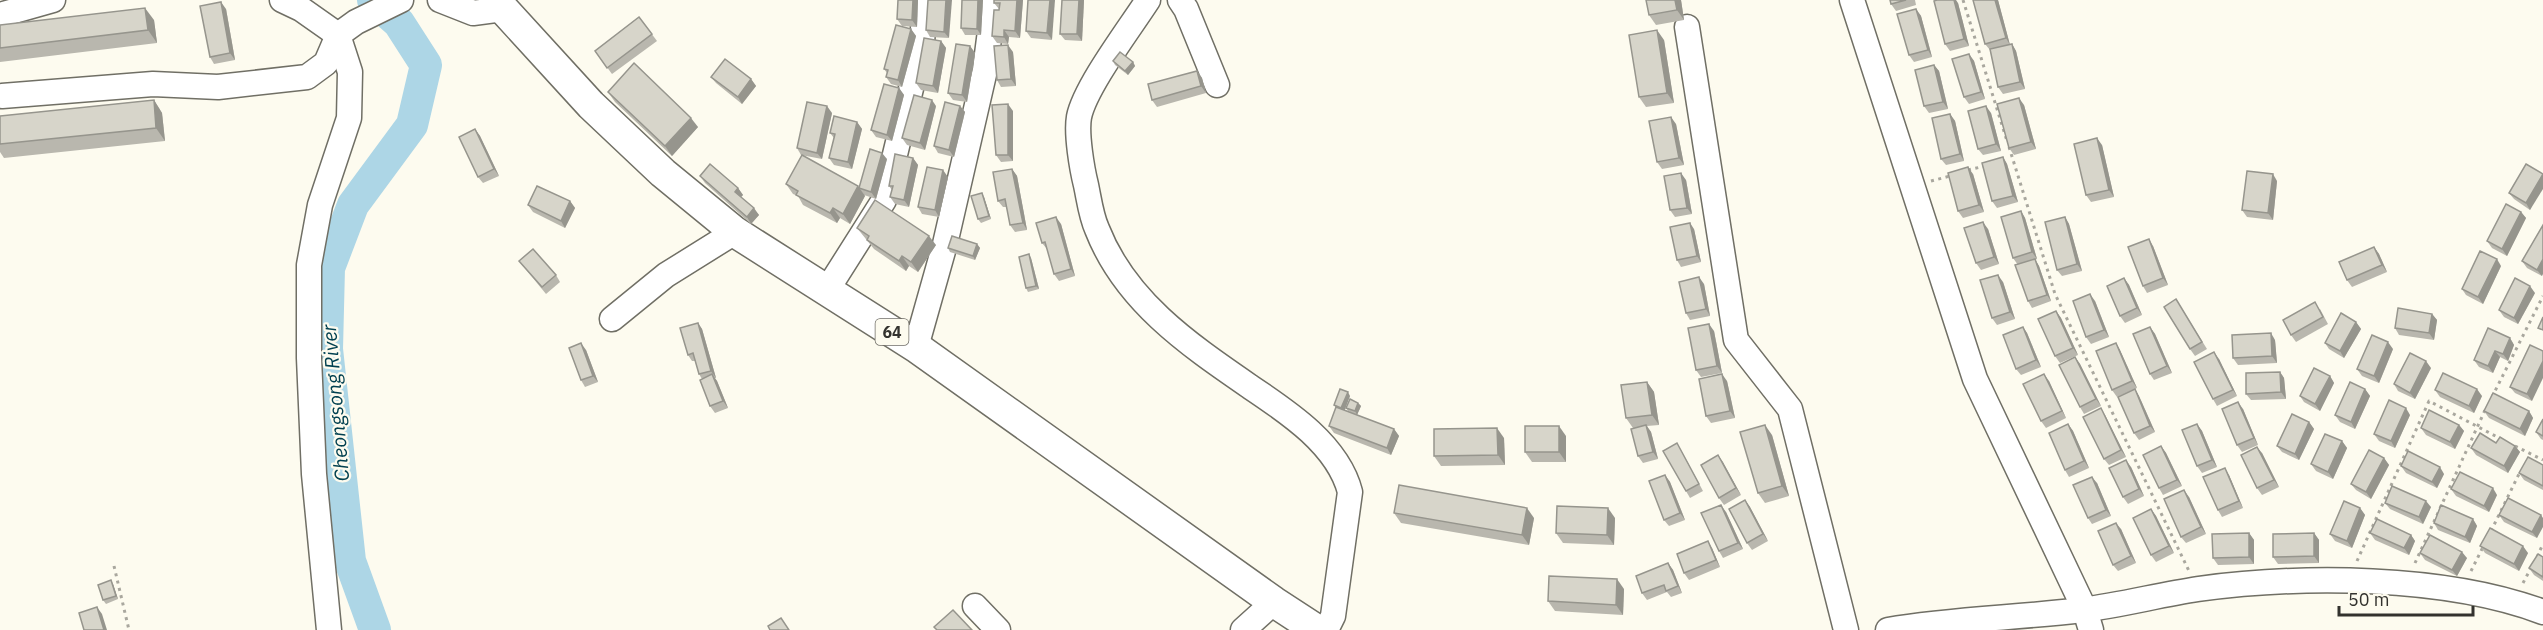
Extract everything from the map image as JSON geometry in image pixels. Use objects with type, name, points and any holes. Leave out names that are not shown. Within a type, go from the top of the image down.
[{"type":"main road","name":"64","points":[[499,4],[591,105],[663,173],[735,232],[916,347],[1274,602],[1317,630]]},
{"type":"street","points":[[0,15],[53,0]]},
{"type":"street","points":[[282,0],[301,9],[338,35],[350,72],[350,118],[334,157],[320,205],[309,265],[309,358],[314,474],[329,630]]},
{"type":"street","points":[[2,96],[153,84],[218,87],[307,77],[326,63],[338,35],[356,22],[401,0]]},
{"type":"street","points":[[440,0],[473,13],[499,4]]},
{"type":"street","points":[[826,290],[884,200],[922,43],[925,0]]},
{"type":"street","points":[[916,347],[945,244],[985,70],[994,0]]},
{"type":"street","points":[[1148,0],[1090,90],[1079,118],[1083,171],[1096,229],[1123,279],[1150,311],[1217,363],[1290,413],[1317,439],[1346,475],[1350,492],[1333,616],[1326,630]]},
{"type":"street","points":[[1180,0],[1186,9],[1217,85]]},
{"type":"street","points":[[1852,0],[1975,379],[2088,620]]},
{"type":"street","points":[[1687,27],[1736,340],[1790,409],[1846,630]]},
{"type":"street","points":[[612,319],[666,275],[735,232]]},
{"type":"street","points":[[1888,630],[1917,625],[2088,620],[2198,589],[2265,583],[2405,584],[2514,601],[2543,612]]},
{"type":"street","points":[[1243,630],[1274,602]]},
{"type":"street","points":[[975,606],[998,630]]},
{"type":"path","points":[[1963,0],[2055,294],[2198,589]]},
{"type":"path","points":[[2003,162],[2013,160]]},
{"type":"path","points":[[1963,172],[1993,164]]},
{"type":"path","points":[[1912,187],[1953,175]]},
{"type":"path","points":[[2492,397],[2543,296]]},
{"type":"path","points":[[2347,582],[2429,401],[2476,428],[2543,460]]},
{"type":"path","points":[[2405,584],[2487,407]]},
{"type":"path","points":[[2461,591],[2524,464]]},
{"type":"path","points":[[2514,601],[2543,544]]},
{"type":"path","points":[[114,566],[129,630]]},
{"type":"building","points":[[898,0],[913,0],[912,20],[897,19]]},
{"type":"building","points":[[928,0],[946,0],[944,32],[926,30]]},
{"type":"building","points":[[962,0],[978,0],[977,29],[961,28]]},
{"type":"building","points":[[994,0],[1017,0],[1015,31],[1004,30],[1004,37],[992,36],[994,10],[999,10],[1000,3],[994,3]]},
{"type":"building","points":[[1028,0],[1050,0],[1047,33],[1026,31]]},
{"type":"building","points":[[1062,0],[1079,0],[1077,34],[1060,34]]},
{"type":"building","points":[[1646,0],[1675,0],[1677,10],[1649,15]]},
{"type":"building","points":[[1890,0],[1906,0],[1891,4]]},
{"type":"building","points":[[1954,0],[1964,39],[1945,44],[1934,1]]},
{"type":"building","points":[[1973,0],[1995,0],[2006,38],[1985,44]]},
{"type":"building","points":[[221,2],[230,53],[210,57],[200,6]]},
{"type":"building","points":[[145,8],[148,30],[0,48],[0,25]]},
{"type":"building","points":[[1916,9],[1928,50],[1909,55],[1897,14]]},
{"type":"building","points":[[639,17],[652,34],[607,68],[595,51]]},
{"type":"building","points":[[896,25],[911,29],[898,80],[886,77],[888,70],[884,69]]},
{"type":"building","points":[[1657,30],[1667,93],[1639,97],[1629,35]]},
{"type":"building","points":[[924,38],[941,41],[933,86],[916,83]]},
{"type":"building","points":[[956,44],[970,46],[962,95],[948,93]]},
{"type":"building","points":[[2012,44],[2020,82],[1998,87],[1990,49]]},
{"type":"building","points":[[1008,45],[1011,79],[997,80],[994,46]]},
{"type":"building","points":[[1120,52],[1133,62],[1125,71],[1113,61]]},
{"type":"building","points":[[1969,54],[1981,92],[1964,97],[1952,59]]},
{"type":"building","points":[[725,59],[751,79],[738,97],[711,77]]},
{"type":"building","points":[[634,63],[691,118],[665,146],[608,92]]},
{"type":"building","points":[[1934,65],[1943,102],[1924,106],[1915,70]]},
{"type":"building","points":[[1197,71],[1201,86],[1152,100],[1148,84]]},
{"type":"building","points":[[884,84],[899,88],[887,135],[871,130]]},
{"type":"building","points":[[914,95],[932,100],[920,143],[902,138]]},
{"type":"building","points":[[2019,98],[2031,142],[2009,148],[1997,104]]},
{"type":"building","points":[[154,100],[156,128],[0,144],[0,116]]},
{"type":"building","points":[[807,102],[827,106],[817,153],[797,148]]},
{"type":"building","points":[[945,102],[960,106],[949,150],[934,146]]},
{"type":"building","points":[[1008,104],[1008,155],[996,155],[992,105]]},
{"type":"building","points":[[1986,106],[1996,144],[1978,149],[1968,111]]},
{"type":"building","points":[[1950,114],[1960,154],[1941,159],[1932,118]]},
{"type":"building","points":[[834,116],[857,122],[848,162],[829,158],[835,134],[830,133]]},
{"type":"building","points":[[1671,117],[1679,158],[1657,162],[1649,121]]},
{"type":"building","points":[[475,129],[494,169],[478,177],[459,137]]},
{"type":"building","points":[[2097,138],[2109,190],[2086,195],[2074,144]]},
{"type":"building","points":[[870,149],[882,153],[871,192],[859,188]]},
{"type":"building","points":[[895,154],[913,158],[904,200],[890,197],[893,186],[889,186]]},
{"type":"building","points":[[802,155],[858,186],[843,214],[833,208],[830,213],[796,195],[798,191],[786,184]]},
{"type":"building","points":[[2003,157],[2013,196],[1992,201],[1982,163]]},
{"type":"building","points":[[710,164],[738,188],[735,192],[754,208],[747,217],[700,176]]},
{"type":"building","points":[[2526,164],[2543,174],[2526,203],[2509,193]]},
{"type":"building","points":[[927,167],[943,170],[935,210],[918,207]]},
{"type":"building","points":[[1968,167],[1979,205],[1958,211],[1948,173]]},
{"type":"building","points":[[1012,169],[1023,223],[1010,225],[1005,199],[998,201],[993,172]]},
{"type":"building","points":[[2247,171],[2273,174],[2268,213],[2242,210]]},
{"type":"building","points":[[1681,173],[1687,208],[1670,210],[1664,176]]},
{"type":"building","points":[[537,186],[570,201],[561,221],[528,205]]},
{"type":"building","points":[[982,193],[989,216],[978,219],[971,196]]},
{"type":"building","points":[[875,200],[929,236],[911,262],[902,256],[899,261],[867,240],[869,236],[857,228]]},
{"type":"building","points":[[2506,204],[2521,212],[2502,249],[2487,241]]},
{"type":"building","points":[[2021,211],[2032,252],[2013,258],[2001,217]]},
{"type":"building","points":[[1056,217],[1071,269],[1054,274],[1045,242],[1042,243],[1036,223]]},
{"type":"building","points":[[2065,217],[2077,264],[2057,270],[2045,222]]},
{"type":"building","points":[[1983,222],[1994,257],[1976,263],[1964,228]]},
{"type":"building","points":[[1690,223],[1697,256],[1677,260],[1670,227]]},
{"type":"building","points":[[2543,225],[2543,259],[2537,270],[2522,261]]},
{"type":"building","points":[[952,236],[977,244],[973,256],[948,248]]},
{"type":"building","points":[[2149,239],[2163,278],[2143,286],[2128,247]]},
{"type":"building","points":[[2374,247],[2382,265],[2347,280],[2339,262]]},
{"type":"building","points":[[533,249],[556,275],[542,287],[519,261]]},
{"type":"building","points":[[2480,251],[2497,259],[2478,297],[2462,289]]},
{"type":"building","points":[[1029,254],[1036,286],[1026,288],[1019,257]]},
{"type":"building","points":[[2035,259],[2047,295],[2028,301],[2015,265]]},
{"type":"building","points":[[1998,275],[2010,312],[1992,318],[1980,280]]},
{"type":"building","points":[[1699,277],[1706,309],[1686,313],[1679,282]]},
{"type":"building","points":[[2124,278],[2137,308],[2120,316],[2107,286]]},
{"type":"building","points":[[2515,278],[2530,286],[2514,318],[2499,310]]},
{"type":"building","points":[[2090,294],[2104,330],[2086,337],[2073,301]]},
{"type":"building","points":[[2176,299],[2202,342],[2190,349],[2164,307]]},
{"type":"building","points":[[2315,302],[2323,317],[2291,335],[2283,320]]},
{"type":"building","points":[[2398,308],[2432,314],[2429,333],[2395,328]]},
{"type":"building","points":[[2056,311],[2073,348],[2055,356],[2038,319]]},
{"type":"building","points":[[2341,313],[2356,322],[2340,351],[2325,343]]},
{"type":"building","points":[[2543,317],[2543,330],[2538,328]]},
{"type":"building","points":[[698,323],[711,371],[699,374],[693,353],[688,355],[680,328]]},
{"type":"building","points":[[1709,324],[1717,366],[1696,370],[1688,328]]},
{"type":"building","points":[[2023,327],[2036,360],[2016,369],[2003,335]]},
{"type":"building","points":[[2150,327],[2167,366],[2150,374],[2133,334]]},
{"type":"building","points":[[2488,328],[2510,338],[2503,354],[2495,351],[2488,366],[2474,360]]},
{"type":"building","points":[[2271,333],[2272,356],[2233,358],[2232,335]]},
{"type":"building","points":[[2372,335],[2388,342],[2374,376],[2357,369]]},
{"type":"building","points":[[581,343],[593,376],[581,380],[569,348]]},
{"type":"building","points":[[2116,343],[2132,381],[2112,390],[2096,351]]},
{"type":"building","points":[[2530,345],[2543,351],[2543,361],[2527,394],[2510,387]]},
{"type":"building","points":[[2214,352],[2233,390],[2213,399],[2194,362]]},
{"type":"building","points":[[2410,353],[2426,361],[2410,393],[2394,384]]},
{"type":"building","points":[[2075,357],[2096,399],[2080,407],[2059,365]]},
{"type":"building","points":[[2314,368],[2330,376],[2315,404],[2300,396]]},
{"type":"building","points":[[2280,372],[2281,392],[2246,394],[2246,373]]},
{"type":"building","points":[[2443,373],[2477,389],[2469,406],[2435,390]]},
{"type":"building","points":[[712,374],[723,401],[710,406],[700,380]]},
{"type":"building","points":[[1722,374],[1730,411],[1706,416],[1699,379]]},
{"type":"building","points":[[2044,374],[2062,411],[2041,421],[2023,384]]},
{"type":"building","points":[[1647,382],[1652,415],[1626,418],[1621,385]]},
{"type":"building","points":[[2350,382],[2365,389],[2351,422],[2335,415]]},
{"type":"building","points":[[1340,389],[1348,392],[1341,408],[1334,405]]},
{"type":"building","points":[[2135,389],[2150,426],[2134,433],[2118,397]]},
{"type":"building","points":[[2493,393],[2529,411],[2520,429],[2484,411]]},
{"type":"building","points":[[1350,399],[1358,403],[1355,411],[1346,408]]},
{"type":"building","points":[[2389,400],[2406,408],[2391,441],[2374,434]]},
{"type":"building","points":[[2238,402],[2254,438],[2237,445],[2222,409]]},
{"type":"building","points":[[1336,407],[1394,429],[1387,448],[1329,426]]},
{"type":"building","points":[[2101,408],[2121,450],[2104,459],[2083,417]]},
{"type":"building","points":[[2429,410],[2459,425],[2450,442],[2421,428]]},
{"type":"building","points":[[2292,414],[2309,422],[2295,454],[2277,446]]},
{"type":"building","points":[[2543,419],[2543,436],[2536,432]]},
{"type":"building","points":[[2068,424],[2084,461],[2065,470],[2049,433]]},
{"type":"building","points":[[2197,424],[2212,460],[2197,466],[2182,430]]},
{"type":"building","points":[[1646,425],[1653,452],[1638,456],[1631,429]]},
{"type":"building","points":[[1765,425],[1782,486],[1758,493],[1740,432]]},
{"type":"building","points":[[1525,426],[1559,426],[1559,452],[1525,452]]},
{"type":"building","points":[[1497,428],[1498,455],[1434,456],[1434,429]]},
{"type":"building","points":[[2480,433],[2496,443],[2500,437],[2515,446],[2504,466],[2471,448]]},
{"type":"building","points":[[2325,434],[2342,441],[2328,472],[2311,464]]},
{"type":"building","points":[[1677,443],[1699,484],[1686,491],[1663,451]]},
{"type":"building","points":[[2161,446],[2177,480],[2159,488],[2143,455]]},
{"type":"building","points":[[2257,447],[2274,480],[2257,488],[2241,455]]},
{"type":"building","points":[[2369,450],[2384,458],[2366,492],[2351,484]]},
{"type":"building","points":[[2408,451],[2440,467],[2432,482],[2401,466]]},
{"type":"building","points":[[1718,455],[1736,488],[1719,498],[1701,465]]},
{"type":"building","points":[[2528,457],[2543,465],[2543,486],[2519,473]]},
{"type":"building","points":[[2126,460],[2139,489],[2123,497],[2109,468]]},
{"type":"building","points":[[2225,468],[2239,501],[2218,510],[2203,477]]},
{"type":"building","points":[[2460,472],[2493,488],[2484,506],[2451,489]]},
{"type":"building","points":[[1665,475],[1680,513],[1664,520],[1649,481]]},
{"type":"building","points":[[2092,477],[2106,510],[2088,518],[2073,485]]},
{"type":"building","points":[[1399,485],[1527,508],[1522,535],[1394,513]]},
{"type":"building","points":[[2392,486],[2426,501],[2419,517],[2385,503]]},
{"type":"building","points":[[2184,490],[2201,527],[2181,537],[2164,499]]},
{"type":"building","points":[[2508,498],[2541,515],[2532,532],[2499,515]]},
{"type":"building","points":[[1745,500],[1763,534],[1747,543],[1729,509]]},
{"type":"building","points":[[2344,501],[2360,508],[2347,541],[2330,534]]},
{"type":"building","points":[[1721,505],[1738,543],[1719,551],[1701,513]]},
{"type":"building","points":[[2441,505],[2473,519],[2465,537],[2434,523]]},
{"type":"building","points":[[1557,506],[1608,508],[1607,535],[1556,533]]},
{"type":"building","points":[[2151,509],[2169,546],[2151,555],[2133,518]]},
{"type":"building","points":[[2377,519],[2411,535],[2404,548],[2370,533]]},
{"type":"building","points":[[2116,523],[2131,556],[2113,565],[2098,531]]},
{"type":"building","points":[[2490,528],[2523,546],[2514,564],[2480,546]]},
{"type":"building","points":[[2249,533],[2249,557],[2213,558],[2212,534]]},
{"type":"building","points":[[2314,533],[2314,556],[2273,557],[2273,534]]},
{"type":"building","points":[[2430,535],[2462,552],[2452,570],[2420,553]]},
{"type":"building","points":[[1708,541],[1716,560],[1684,573],[1677,554]]},
{"type":"building","points":[[2538,554],[2543,557],[2543,577],[2529,568]]},
{"type":"building","points":[[1668,563],[1678,586],[1666,591],[1664,585],[1642,593],[1636,576]]},
{"type":"building","points":[[1549,576],[1617,579],[1616,605],[1548,601]]},
{"type":"building","points":[[111,580],[116,596],[103,600],[98,585]]},
{"type":"building","points":[[97,607],[104,630],[84,630],[79,613]]},
{"type":"building","points":[[953,610],[972,630],[937,630],[934,627]]},
{"type":"building","points":[[781,618],[789,630],[770,630],[768,626]]},
{"type":"waterway","name":"Cheongsong River","points":[[373,0],[399,23],[426,65],[412,125],[353,205],[329,268],[327,349],[350,561],[375,630]]}]
